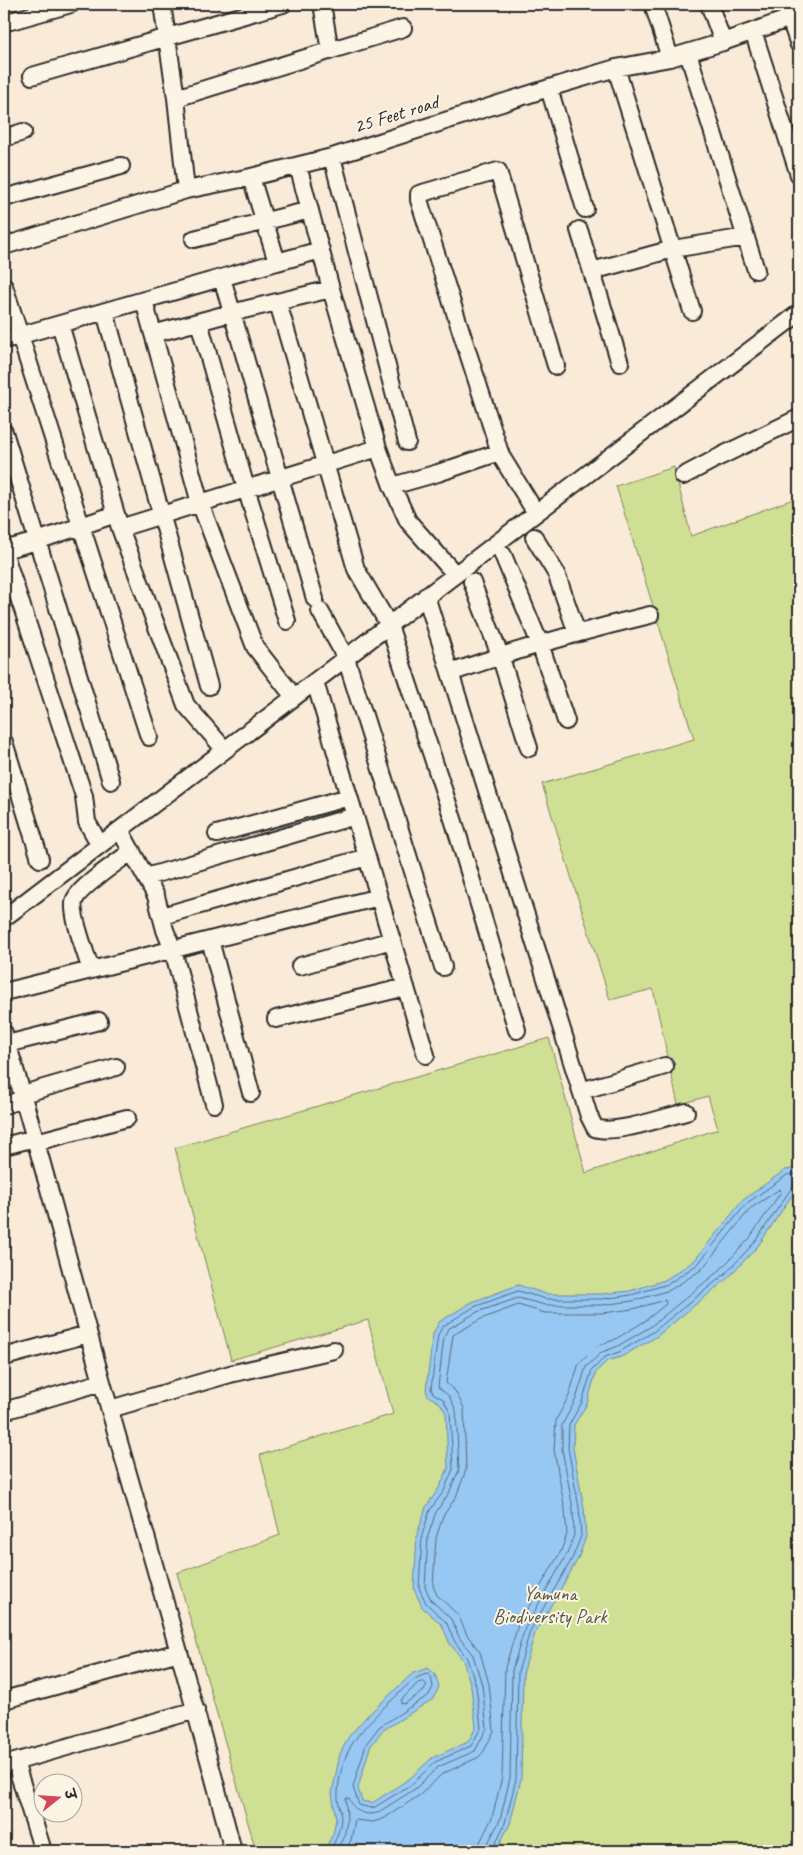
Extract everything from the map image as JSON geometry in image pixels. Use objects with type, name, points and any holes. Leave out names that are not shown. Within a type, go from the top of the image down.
[{"type":"street","points":[[11,21],[71,4]]},
{"type":"street","points":[[162,4],[176,98],[186,190]]},
{"type":"street","points":[[32,76],[283,4]]},
{"type":"street","points":[[322,4],[330,51]]},
{"type":"street","points":[[653,4],[670,58]]},
{"type":"street","points":[[709,4],[723,42]]},
{"type":"street","points":[[792,12],[799,45]]},
{"type":"street","name":"25 Feet road","points":[[4,246],[186,190],[251,177],[332,157],[616,68],[688,53],[753,31],[792,12]]},
{"type":"street","points":[[176,98],[403,28]]},
{"type":"street","points":[[753,31],[799,175]]},
{"type":"street","points":[[688,53],[756,270]]},
{"type":"street","points":[[616,68],[692,310]]},
{"type":"street","points":[[549,88],[585,209]]},
{"type":"street","points":[[4,138],[23,132]]},
{"type":"street","points":[[332,157],[408,442]]},
{"type":"street","points":[[4,198],[121,166]]},
{"type":"street","points":[[298,166],[331,290],[378,448],[392,486],[412,525],[455,574]]},
{"type":"street","points":[[536,514],[502,457],[419,200],[419,194],[498,171],[556,366]]},
{"type":"street","points":[[251,177],[276,262]]},
{"type":"street","points":[[194,239],[310,210]]},
{"type":"street","points":[[579,230],[620,363]]},
{"type":"street","points":[[592,271],[673,249],[746,237]]},
{"type":"street","points":[[4,340],[321,250]]},
{"type":"street","points":[[222,278],[317,605],[346,658],[443,967]]},
{"type":"street","points":[[4,286],[149,737]]},
{"type":"street","points":[[153,334],[331,290]]},
{"type":"street","points":[[144,301],[200,503],[256,649],[294,698]]},
{"type":"street","points":[[278,303],[357,571],[389,625],[454,822],[517,1030]]},
{"type":"street","points":[[105,312],[209,686]]},
{"type":"street","points":[[4,918],[799,312]]},
{"type":"street","points":[[199,322],[246,488],[287,621]]},
{"type":"street","points":[[60,324],[118,521],[188,708],[225,750]]},
{"type":"street","points":[[683,476],[799,418]]},
{"type":"street","points":[[4,432],[111,781]]},
{"type":"street","points":[[100,845],[87,822],[84,796],[4,551],[81,526],[161,515],[378,448]]},
{"type":"street","points":[[392,486],[502,457]]},
{"type":"street","points":[[534,537],[556,573],[577,633]]},
{"type":"street","points":[[503,555],[540,644],[566,721]]},
{"type":"street","points":[[472,582],[500,655],[529,748]]},
{"type":"street","points":[[426,596],[581,1091],[595,1128],[614,1130],[686,1112]]},
{"type":"street","points":[[450,673],[500,655],[650,615]]},
{"type":"street","points":[[315,682],[426,1054]]},
{"type":"street","points":[[4,742],[40,859]]},
{"type":"street","points":[[217,834],[349,797]]},
{"type":"street","points":[[146,877],[355,816]]},
{"type":"street","points":[[120,830],[156,896],[173,950],[214,1104]]},
{"type":"street","points":[[91,970],[76,920],[75,899],[86,886],[132,851]]},
{"type":"street","points":[[162,916],[367,857]]},
{"type":"street","points":[[4,992],[379,897]]},
{"type":"street","points":[[210,940],[251,1093]]},
{"type":"street","points":[[300,966],[392,940]]},
{"type":"street","points":[[276,1019],[406,987]]},
{"type":"street","points":[[99,1021],[6,1046],[36,1140],[88,1334],[196,1710],[233,1851]]},
{"type":"street","points":[[581,1091],[665,1066]]},
{"type":"street","points":[[4,1105],[23,1097],[116,1068]]},
{"type":"street","points":[[4,1146],[127,1118]]},
{"type":"street","points":[[4,1357],[88,1334]]},
{"type":"street","points":[[110,1410],[230,1374],[334,1350]]},
{"type":"street","points":[[4,1411],[102,1382]]},
{"type":"street","points":[[5,1697],[179,1652]]},
{"type":"street","points":[[43,1851],[9,1764],[196,1710]]},
{"type":"green space","name":"Yamuna Biodiversity Park","points":[[674,467],[691,536],[799,497],[799,1851],[256,1851],[177,1573],[280,1535],[260,1455],[393,1414],[368,1320],[231,1360],[175,1148],[549,1038],[586,1173],[718,1129],[708,1096],[678,1105],[653,989],[610,1000],[542,784],[694,739],[616,486]]},
{"type":"water","points":[[799,1168],[799,1185],[758,1246],[728,1278],[656,1337],[621,1357],[607,1361],[596,1372],[587,1404],[574,1425],[573,1448],[584,1508],[586,1537],[578,1559],[535,1633],[523,1674],[521,1779],[510,1824],[496,1851],[324,1851],[333,1834],[336,1819],[332,1793],[340,1754],[349,1736],[367,1716],[413,1673],[428,1668],[435,1674],[439,1687],[433,1699],[382,1731],[370,1747],[358,1788],[362,1801],[372,1803],[409,1779],[432,1758],[468,1742],[476,1727],[471,1687],[463,1660],[450,1644],[442,1625],[422,1607],[414,1589],[417,1535],[426,1507],[439,1488],[448,1469],[446,1413],[440,1403],[428,1396],[426,1390],[433,1334],[439,1322],[472,1302],[518,1285],[546,1294],[602,1294],[630,1291],[665,1280],[694,1261],[743,1200],[785,1170]]}]
